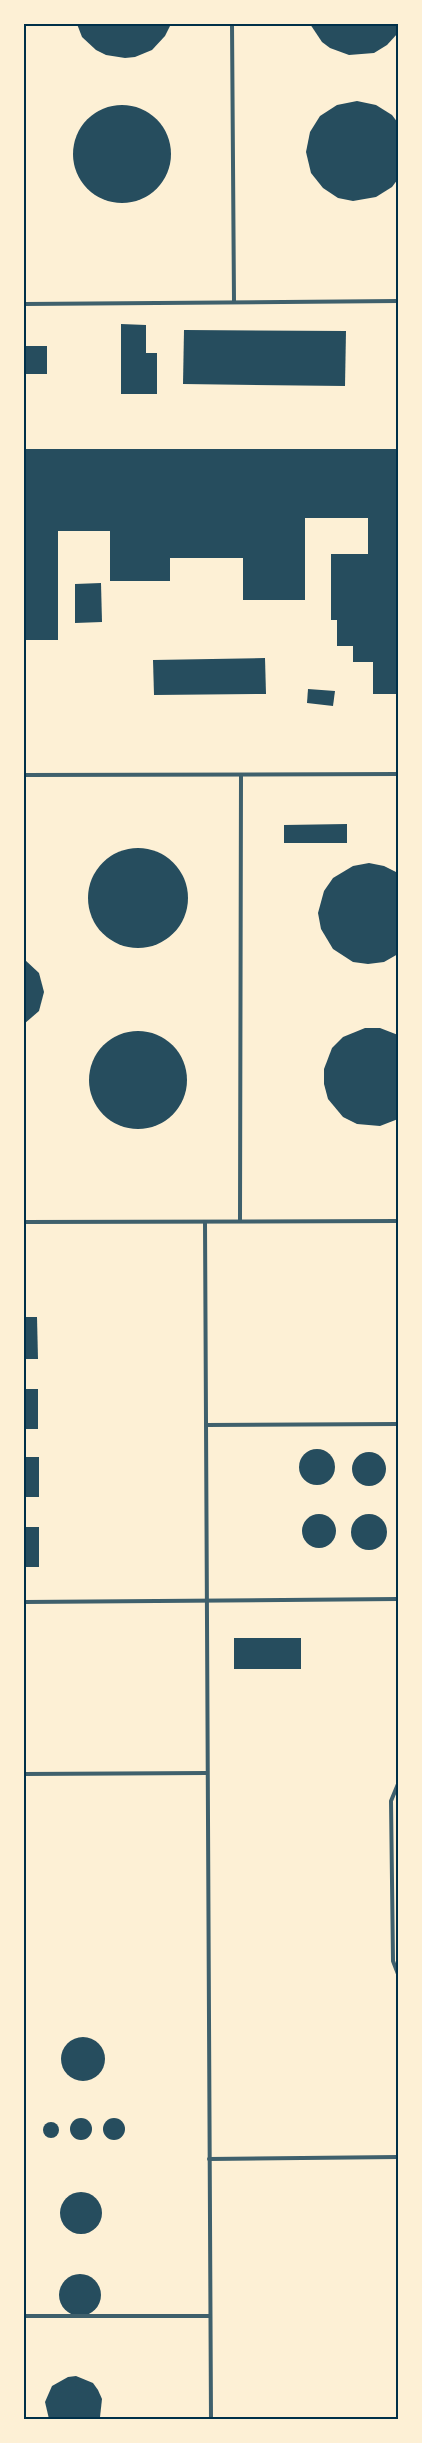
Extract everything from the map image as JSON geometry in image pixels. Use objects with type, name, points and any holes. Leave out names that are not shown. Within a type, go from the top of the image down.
[{"type":"lane","points":[[232,24],[234,302]]},
{"type":"lane","points":[[24,304],[398,301]]},
{"type":"lane","points":[[24,775],[398,774]]},
{"type":"lane","points":[[240,1221],[238,1145],[241,775]]},
{"type":"lane","points":[[24,1222],[398,1221]]},
{"type":"lane","points":[[205,1222],[211,2419]]},
{"type":"lane","points":[[206,1425],[398,1424]]},
{"type":"lane","points":[[24,1602],[398,1598]]},
{"type":"lane","points":[[24,1774],[207,1773]]},
{"type":"lane","points":[[398,1784],[392,1802],[393,1961],[398,1974]]},
{"type":"lane","points":[[209,2159],[398,2157]]},
{"type":"lane","points":[[24,2316],[210,2316]]},
{"type":"building","points":[[77,24],[171,24],[165,36],[152,50],[135,57],[125,58],[106,55],[96,50],[82,37]]},
{"type":"building","points":[[310,24],[398,24],[398,33],[387,45],[374,53],[349,55],[330,48],[322,42]]},
{"type":"building","points":[[357,101],[376,105],[392,115],[398,123],[398,179],[392,187],[376,197],[353,201],[338,198],[323,188],[311,173],[306,152],[310,132],[320,116],[337,105]]},
{"type":"building","points":[[122,105],[141,108],[157,119],[168,135],[171,154],[168,173],[157,189],[141,200],[122,203],[103,200],[87,189],[76,173],[73,154],[76,135],[87,119],[103,108]]},
{"type":"building","points":[[121,324],[146,325],[146,353],[157,353],[157,394],[121,394]]},
{"type":"building","points":[[184,330],[346,331],[345,386],[183,384]]},
{"type":"building","points":[[24,346],[47,346],[47,374],[24,374]]},
{"type":"building","points":[[24,449],[398,449],[398,694],[373,694],[373,662],[353,662],[353,646],[337,646],[337,620],[331,620],[331,554],[368,554],[368,518],[305,518],[305,600],[243,600],[243,558],[170,558],[170,581],[110,581],[110,531],[58,531],[58,640],[24,640]]},
{"type":"building","points":[[101,583],[102,622],[75,623],[75,584]]},
{"type":"building","points":[[265,658],[266,694],[154,695],[153,660]]},
{"type":"building","points":[[308,689],[335,691],[333,706],[307,703]]},
{"type":"building","points":[[347,824],[347,843],[284,843],[284,825]]},
{"type":"building","points":[[138,848],[148,849],[166,856],[180,870],[187,888],[187,908],[180,926],[166,940],[148,947],[138,948],[128,947],[110,940],[96,926],[89,908],[88,898],[89,888],[96,870],[110,856],[128,849]]},
{"type":"building","points":[[369,863],[384,866],[398,873],[398,954],[384,962],[368,964],[353,962],[333,949],[321,929],[318,913],[324,891],[333,878],[353,866]]},
{"type":"building","points":[[24,959],[39,973],[44,992],[39,1011],[24,1024]]},
{"type":"building","points":[[365,1028],[380,1028],[398,1035],[398,1119],[380,1126],[357,1124],[343,1117],[328,1099],[324,1084],[324,1069],[332,1048],[343,1037]]},
{"type":"building","points":[[138,1031],[157,1034],[173,1045],[184,1061],[187,1080],[184,1099],[173,1115],[157,1126],[138,1129],[119,1126],[103,1115],[92,1099],[89,1080],[92,1061],[103,1045],[119,1034]]},
{"type":"building","points":[[24,1317],[37,1317],[38,1359],[24,1359]]},
{"type":"building","points":[[24,1389],[38,1389],[38,1429],[24,1429]]},
{"type":"building","points":[[317,1449],[330,1454],[335,1467],[330,1480],[317,1485],[304,1480],[299,1467],[304,1454]]},
{"type":"building","points":[[369,1452],[376,1453],[381,1457],[385,1462],[385,1476],[381,1481],[376,1485],[369,1486],[362,1485],[357,1481],[353,1476],[352,1469],[353,1462],[357,1457],[362,1453]]},
{"type":"building","points":[[24,1457],[39,1457],[39,1497],[24,1497]]},
{"type":"building","points":[[319,1514],[331,1519],[336,1531],[331,1543],[319,1548],[307,1543],[302,1531],[307,1519]]},
{"type":"building","points":[[369,1514],[376,1515],[382,1519],[386,1525],[386,1539],[382,1545],[376,1549],[369,1550],[362,1549],[356,1545],[352,1539],[351,1532],[352,1525],[356,1519],[362,1515]]},
{"type":"building","points":[[24,1527],[39,1527],[39,1567],[24,1567]]},
{"type":"building","points":[[234,1638],[301,1638],[301,1669],[234,1669]]},
{"type":"building","points":[[83,2037],[95,2041],[101,2047],[105,2059],[101,2071],[95,2077],[83,2081],[71,2077],[65,2071],[61,2059],[65,2047],[71,2041]]},
{"type":"building","points":[[81,2118],[91,2125],[92,2129],[85,2139],[81,2140],[71,2133],[70,2129],[77,2119]]},
{"type":"building","points":[[114,2118],[122,2121],[125,2129],[122,2137],[114,2140],[106,2137],[103,2129],[106,2121]]},
{"type":"building","points":[[51,2122],[57,2124],[59,2130],[57,2136],[51,2138],[45,2136],[43,2130],[45,2124]]},
{"type":"building","points":[[85,2192],[93,2195],[99,2201],[102,2213],[99,2225],[93,2231],[77,2234],[69,2231],[63,2225],[60,2209],[63,2201],[69,2195]]},
{"type":"building","points":[[84,2274],[92,2277],[98,2283],[101,2295],[98,2307],[92,2313],[76,2316],[68,2313],[62,2307],[59,2291],[62,2283],[68,2277]]},
{"type":"building","points":[[76,2376],[93,2383],[98,2390],[102,2399],[100,2417],[98,2419],[49,2419],[45,2402],[52,2386],[68,2377]]}]
